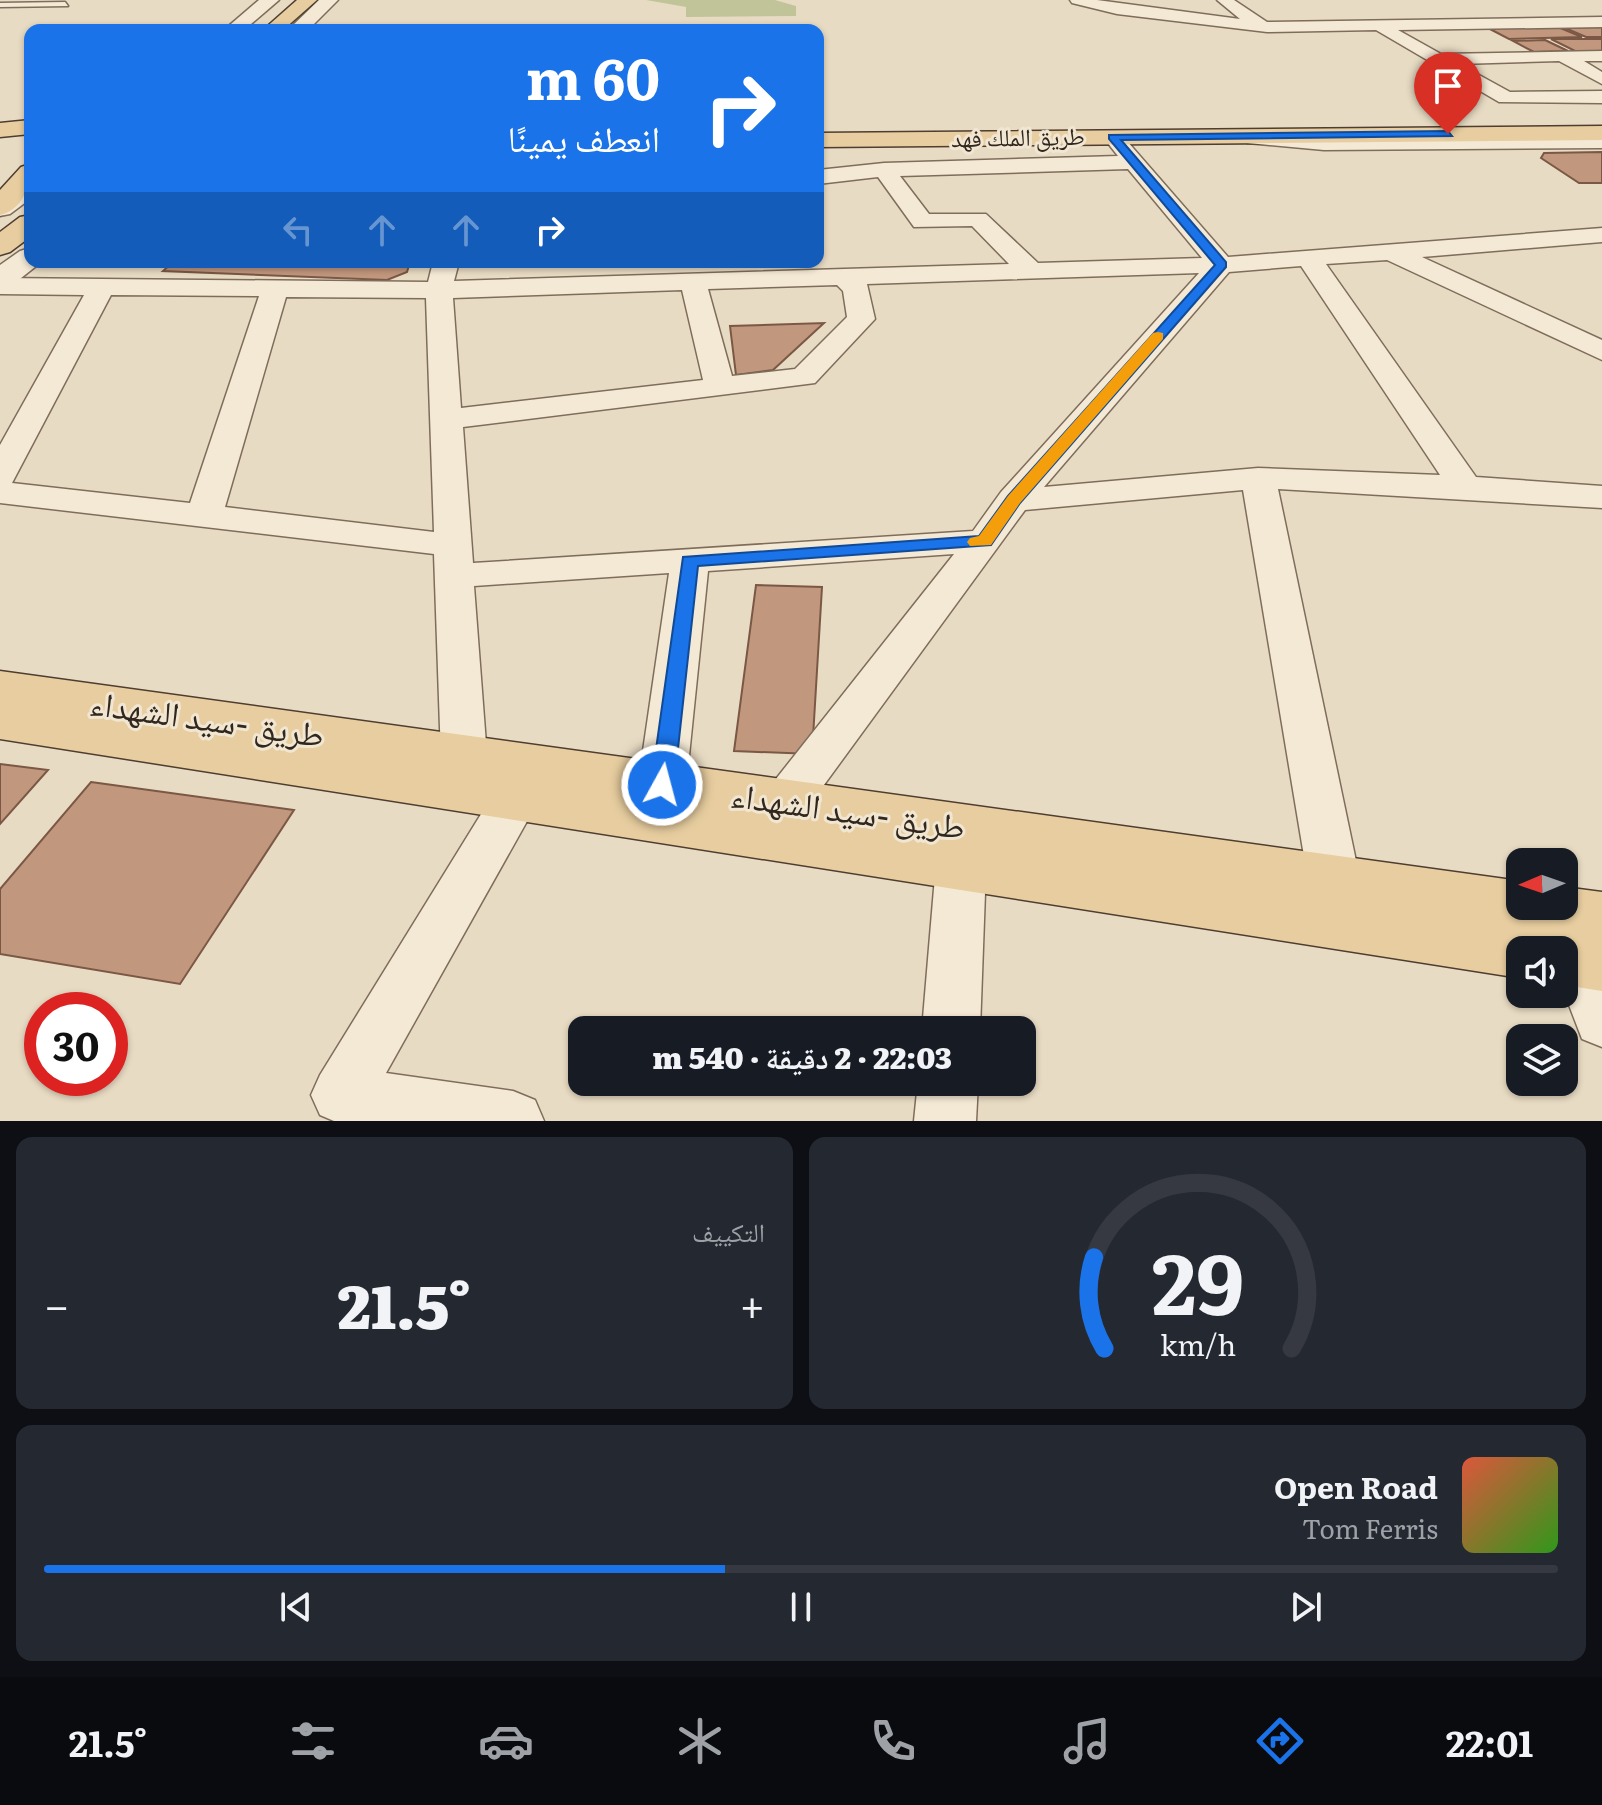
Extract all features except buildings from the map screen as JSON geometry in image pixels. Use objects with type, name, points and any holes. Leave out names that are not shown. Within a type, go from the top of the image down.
[{"type":"main road","points":[[279,24],[308,0]]},
{"type":"main road","points":[[258,24],[279,2]]},
{"type":"main road","name":"طريق الملك فهد","points":[[824,125],[1602,119]]},
{"type":"main road","points":[[0,131],[24,130]]},
{"type":"main road","name":"طريق الملك فهد","points":[[824,140],[1602,133]]},
{"type":"main road","points":[[7,211],[21,158]]},
{"type":"main road","points":[[0,246],[24,228]]},
{"type":"main road","name":"طريق -سيد الشهداء","points":[[0,688],[1334,880],[1587,950]]},
{"type":"main road","name":"طريق -سيد الشهداء","points":[[0,721],[1506,949]]},
{"type":"street","points":[[303,24],[329,0]]},
{"type":"street","points":[[1077,0],[1117,9],[1259,26],[1602,22]]},
{"type":"street","points":[[1224,0],[1259,26]]},
{"type":"street","points":[[243,24],[279,2]]},
{"type":"street","points":[[1346,6],[1506,98],[1602,97]]},
{"type":"street","points":[[1454,6],[1492,24]]},
{"type":"street","points":[[1562,56],[1602,79]]},
{"type":"street","points":[[1437,59],[1602,56]]},
{"type":"street","points":[[1233,136],[1324,143],[1602,141]]},
{"type":"street","points":[[1113,137],[1221,265]]},
{"type":"street","points":[[824,176],[884,170],[1134,162]]},
{"type":"street","points":[[884,170],[922,222],[978,219],[1031,271]]},
{"type":"street","points":[[7,211],[24,195]]},
{"type":"street","points":[[0,283],[275,289],[442,276],[693,282],[789,270],[843,277],[1221,265],[1602,235]]},
{"type":"street","points":[[1389,252],[1602,351]]},
{"type":"street","points":[[1309,259],[1465,487]]},
{"type":"street","points":[[0,283],[24,262]]},
{"type":"street","points":[[785,802],[1014,500],[1221,265]]},
{"type":"street","points":[[442,276],[446,419],[464,757]]},
{"type":"street","points":[[446,419],[804,377],[861,319],[856,288],[843,277]]},
{"type":"street","points":[[693,282],[720,387]]},
{"type":"street","points":[[0,476],[102,286]]},
{"type":"street","points":[[204,516],[275,289]]},
{"type":"street","points":[[1014,500],[1258,478],[1465,487],[1602,497]]},
{"type":"street","points":[[1258,478],[1334,880]]},
{"type":"street","points":[[0,492],[204,516],[453,561],[690,561],[984,541]]},
{"type":"street","points":[[662,785],[690,561]]},
{"type":"street","points":[[513,1121],[358,1110],[341,1095],[516,798]]},
{"type":"street","points":[[952,1016],[961,865]]},
{"type":"street","points":[[1587,950],[1602,1021]]},
{"type":"street","points":[[945,1121],[947,1096]]},
{"type":"lane","points":[[0,5],[65,4]]},
{"type":"green space","points":[[646,0],[775,0],[796,6],[796,16],[686,17],[686,7]]},
{"type":"slow traffic","points":[[976,542],[984,541],[1014,500],[1158,336]]},
{"type":"route","points":[[662,785],[690,561],[984,541],[1014,500],[1221,265],[1113,137],[1448,134]]}]
